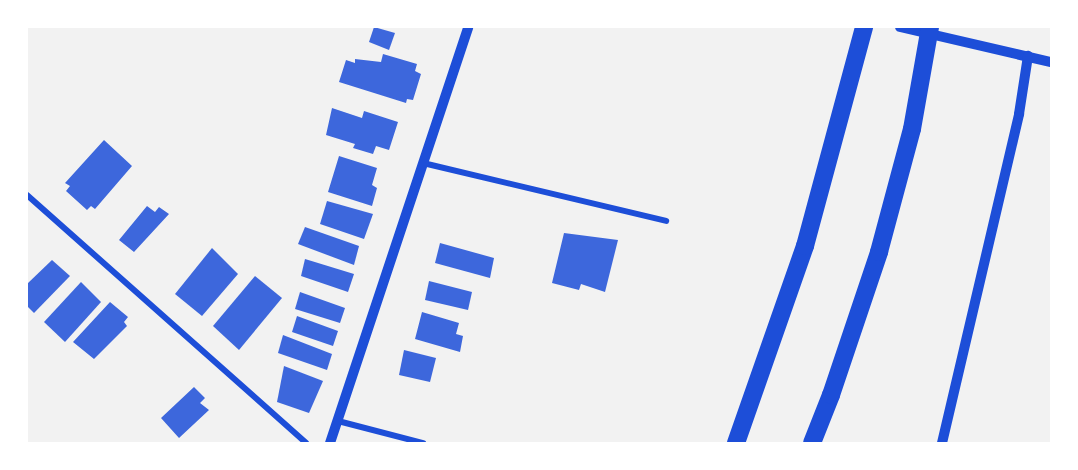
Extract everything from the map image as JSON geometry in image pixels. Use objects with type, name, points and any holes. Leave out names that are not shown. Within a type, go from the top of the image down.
[{"type":"highway","points":[[853,70],[855,27]]},
{"type":"highway","points":[[736,443],[805,246],[842,116],[864,27]]},
{"type":"highway","points":[[812,443],[831,395],[879,252],[912,129],[930,27]]},
{"type":"highway","points":[[921,82],[942,27]]},
{"type":"street","points":[[330,443],[468,27]]},
{"type":"street","points":[[900,27],[1051,62]]},
{"type":"street","points":[[942,443],[1018,114],[1028,57]]},
{"type":"street","points":[[423,163],[666,221]]},
{"type":"street","points":[[27,195],[306,443]]},
{"type":"street","points":[[338,421],[423,443]]},
{"type":"building","points":[[374,27],[395,33],[389,50],[369,42]]},
{"type":"building","points":[[383,54],[417,64],[415,71],[421,74],[413,100],[407,99],[406,103],[339,82],[346,60],[355,63],[355,59],[381,62]]},
{"type":"building","points":[[332,108],[362,118],[364,111],[398,122],[389,150],[376,146],[373,154],[353,148],[355,144],[326,135]]},
{"type":"building","points":[[104,140],[132,166],[95,209],[91,206],[87,210],[66,191],[70,186],[65,183]]},
{"type":"building","points":[[339,156],[377,168],[372,185],[377,188],[372,206],[328,192]]},
{"type":"building","points":[[327,201],[373,214],[364,239],[320,224]]},
{"type":"building","points":[[147,206],[155,212],[159,207],[169,214],[134,252],[119,240]]},
{"type":"building","points":[[305,227],[359,246],[354,265],[298,244]]},
{"type":"building","points":[[564,233],[618,240],[605,292],[581,284],[579,290],[552,283]]},
{"type":"building","points":[[440,243],[494,258],[490,278],[435,263]]},
{"type":"building","points":[[212,248],[238,274],[202,316],[175,294]]},
{"type":"building","points":[[305,259],[354,274],[348,292],[301,276]]},
{"type":"building","points":[[52,260],[70,276],[34,313],[27,306],[27,284]]},
{"type":"building","points":[[255,276],[282,298],[239,350],[213,326]]},
{"type":"building","points":[[429,281],[472,292],[468,310],[425,300]]},
{"type":"building","points":[[81,282],[101,302],[65,342],[44,322]]},
{"type":"building","points":[[300,292],[345,308],[340,323],[295,309]]},
{"type":"building","points":[[110,302],[128,317],[124,322],[127,326],[94,359],[73,342]]},
{"type":"building","points":[[422,312],[459,323],[456,334],[463,336],[460,352],[415,339]]},
{"type":"building","points":[[297,316],[338,331],[333,346],[292,332]]},
{"type":"building","points":[[283,335],[332,354],[327,370],[278,353]]},
{"type":"building","points":[[404,350],[436,358],[430,382],[399,375]]},
{"type":"building","points":[[284,366],[323,381],[309,413],[277,402]]},
{"type":"building","points":[[194,387],[205,398],[200,403],[209,410],[179,438],[161,418]]}]
